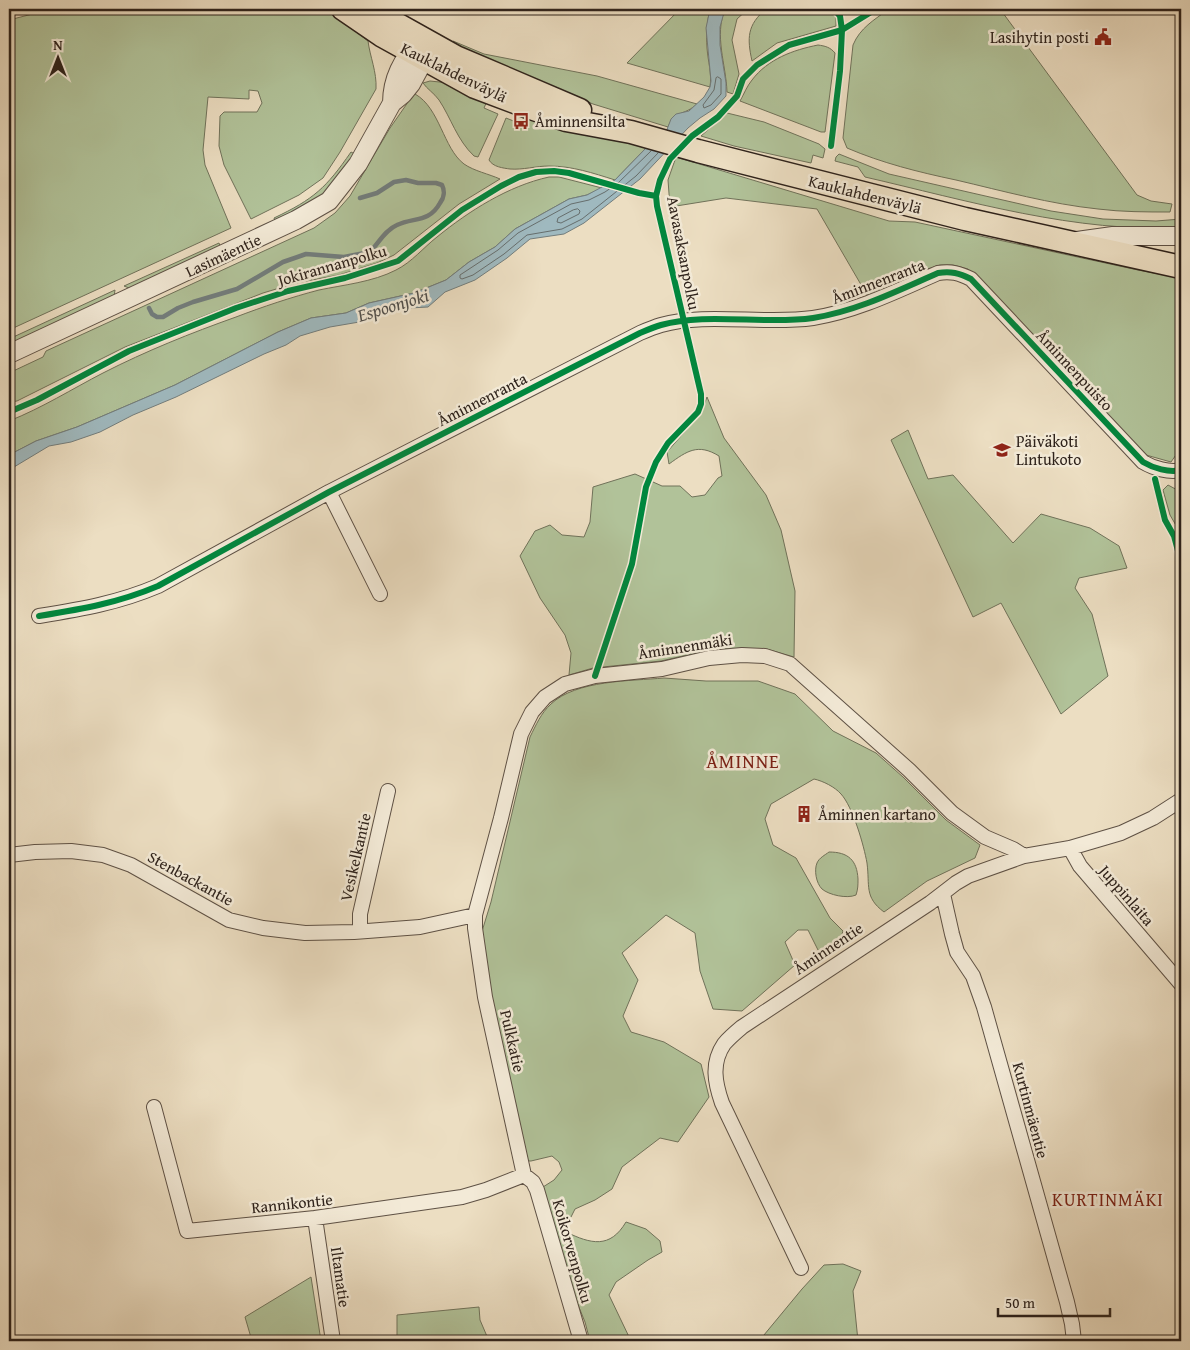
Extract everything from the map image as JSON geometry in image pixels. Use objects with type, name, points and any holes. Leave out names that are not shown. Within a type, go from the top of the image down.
[{"type":"main road","name":"Kauklahdenväylä","points":[[343,9],[381,35],[419,51],[456,57],[631,132],[965,219],[1181,267]]},
{"type":"main road","name":"Kauklahdenväylä","points":[[370,9],[419,51]]},
{"type":"main road","name":"Kauklahdenväylä","points":[[1100,248],[1181,252]]},
{"type":"street","name":"Lasimäentie","points":[[9,354],[288,224],[329,202],[358,164],[392,103],[411,84],[419,51]]},
{"type":"street","points":[[1070,242],[1113,236],[1181,236]]},
{"type":"street","name":"Åminnenranta","points":[[39,616],[95,607],[130,597],[158,586],[329,492],[640,333],[662,324],[706,320],[813,318],[870,303],[938,272],[956,272]]},
{"type":"street","name":"Åminnenpuisto","points":[[956,272],[970,279],[1143,462],[1152,467],[1176,471],[1181,470]]},
{"type":"street","points":[[329,492],[380,594]]},
{"type":"street","name":"Åminnenmäki","points":[[475,915],[521,734],[532,712],[545,696],[565,684],[595,676],[662,669],[726,656],[765,656],[790,664],[909,770],[952,814],[985,837],[1024,856]]},
{"type":"street","name":"Vesikelkantie","points":[[360,931],[360,914],[388,790]]},
{"type":"street","name":"Åminnentie","points":[[801,1268],[722,1102],[716,1083],[716,1068],[724,1044],[742,1027],[943,894],[956,882],[1024,856],[1070,848],[1112,836],[1138,826],[1181,800]]},
{"type":"street","name":"Juppinlaita","points":[[1070,848],[1080,866],[1181,984]]},
{"type":"street","name":"Stenbackantie","points":[[9,855],[71,851],[103,855],[131,865],[229,920],[262,928],[305,933],[360,931],[420,927],[475,915]]},
{"type":"street","name":"Kurtinmäentie","points":[[943,894],[958,952],[973,976],[986,1016],[1072,1324],[1074,1341]]},
{"type":"street","name":"Pulkkatie","points":[[475,915],[475,928],[485,997],[524,1175]]},
{"type":"street","name":"Rannikontie","points":[[154,1107],[187,1232],[315,1218],[462,1197],[524,1175]]},
{"type":"street","name":"Koikorvenpolku","points":[[524,1175],[537,1190],[581,1341]]},
{"type":"street","name":"Iltamatie","points":[[315,1218],[333,1341]]},
{"type":"green space","points":[[52,9],[327,9],[368,41],[376,89],[323,178],[299,195],[251,219],[224,165],[219,146],[220,116],[224,112],[257,112],[262,103],[258,91],[249,90],[249,99],[208,97],[203,150],[205,165],[231,228],[9,330],[9,20]]},
{"type":"green space","points":[[680,9],[710,9],[707,23],[707,53],[710,87],[627,63]]},
{"type":"green space","points":[[725,9],[748,9],[737,19],[732,40],[739,74],[733,94],[727,92],[721,40],[722,19]]},
{"type":"green space","points":[[766,9],[829,9],[836,16],[836,26],[777,43],[752,61],[749,45],[750,32],[755,21]]},
{"type":"green space","points":[[889,9],[1000,9],[1137,195],[1151,201],[1172,204],[1170,212],[1107,210],[1044,201],[887,163],[847,148],[843,138],[853,45],[864,29]]},
{"type":"green space","points":[[453,41],[484,54],[597,76],[697,104],[677,115],[668,127],[593,104],[451,45]]},
{"type":"green space","points":[[818,45],[827,47],[835,53],[825,132],[740,101],[750,82],[766,66],[782,56]]},
{"type":"green space","points":[[430,81],[449,83],[487,101],[484,108],[498,114],[478,157],[468,150],[439,100],[423,83]]},
{"type":"green space","points":[[415,94],[430,109],[451,148],[464,164],[500,179],[459,204],[394,255],[377,263],[339,275],[296,283],[263,293],[125,347],[17,401],[9,402],[9,373],[43,357],[46,351],[314,228],[335,213],[350,196],[390,128]]},
{"type":"green space","points":[[727,113],[764,122],[819,144],[825,149],[823,158],[813,155],[811,163],[734,146],[701,136]]},
{"type":"green space","points":[[506,118],[526,126],[529,119],[608,137],[646,148],[615,180],[591,172],[558,166],[501,168],[489,160]]},
{"type":"green space","points":[[351,152],[355,154],[332,185],[317,200],[276,223],[274,218],[299,205],[326,184]]},
{"type":"green space","points":[[839,154],[889,174],[1051,211],[1103,219],[1156,221],[1181,219],[1181,227],[1142,228],[1103,225],[1063,220],[982,205],[865,177],[858,167],[835,161]]},
{"type":"green space","points":[[676,157],[889,221],[915,222],[1181,278],[1181,451],[1178,452],[1171,462],[1146,455],[997,297],[968,269],[953,265],[940,265],[914,273],[867,295],[817,209],[726,198],[670,207],[668,180]]},
{"type":"green space","points":[[549,177],[559,177],[602,188],[587,195],[569,199],[515,229],[495,247],[469,262],[446,280],[414,293],[369,303],[346,313],[311,318],[278,332],[175,385],[77,427],[36,441],[9,455],[9,421],[119,365],[202,329],[298,296],[368,280],[396,270],[476,209],[504,193]]},
{"type":"green space","points":[[219,243],[221,249],[134,290],[124,286]]},
{"type":"green space","points":[[115,290],[114,297],[9,346],[9,339]]},
{"type":"green space","points":[[707,397],[724,438],[766,495],[781,530],[795,591],[794,657],[767,649],[714,649],[661,661],[593,668],[569,675],[571,653],[565,635],[540,598],[520,556],[535,531],[550,525],[562,535],[584,537],[590,522],[593,487],[635,474],[662,486],[680,486],[692,497],[705,495],[718,478],[722,476],[719,456],[699,449],[681,455],[669,464],[667,452],[701,413]]},
{"type":"green space","points":[[908,430],[928,479],[953,475],[1013,543],[1041,514],[1090,528],[1119,546],[1127,568],[1079,578],[1075,588],[1092,614],[1108,676],[1061,714],[1001,603],[973,617],[891,440]]},
{"type":"green space","points":[[1168,485],[1181,492],[1181,534],[1170,515],[1163,490]]},
{"type":"green space","points":[[664,678],[706,681],[758,681],[795,694],[833,731],[876,753],[946,820],[980,845],[975,858],[927,881],[884,912],[873,901],[869,890],[866,856],[850,808],[836,789],[814,779],[771,804],[765,819],[773,845],[796,858],[830,918],[843,931],[840,940],[819,952],[808,930],[798,930],[785,942],[795,965],[742,1011],[713,1009],[700,971],[695,933],[666,915],[622,953],[638,980],[623,1016],[631,1032],[664,1042],[701,1064],[709,1097],[678,1142],[660,1138],[622,1167],[612,1189],[595,1200],[575,1209],[565,1224],[566,1232],[599,1242],[613,1237],[626,1222],[646,1229],[660,1241],[662,1252],[616,1282],[609,1295],[631,1341],[590,1341],[585,1322],[574,1295],[543,1187],[554,1180],[562,1170],[559,1162],[552,1156],[525,1161],[479,941],[491,902],[530,737],[542,715],[551,704],[575,690],[604,683]]},
{"type":"green space","points":[[829,852],[836,852],[846,856],[853,862],[858,879],[856,895],[848,897],[838,896],[825,891],[818,883],[816,876],[817,863]]},
{"type":"green space","points":[[843,1264],[861,1271],[853,1291],[858,1341],[759,1341],[824,1265]]},
{"type":"green space","points":[[311,1277],[321,1341],[252,1341],[245,1317]]},
{"type":"green space","points":[[479,1307],[480,1320],[489,1341],[397,1341],[397,1315]]},
{"type":"water","name":"Espoonjoki","points":[[710,9],[725,9],[720,27],[720,45],[726,83],[726,96],[714,109],[688,128],[640,179],[584,223],[564,234],[530,239],[475,280],[445,292],[428,307],[391,309],[371,320],[330,327],[300,336],[286,345],[100,432],[71,442],[49,446],[9,470],[9,455],[36,441],[77,427],[175,385],[278,332],[311,318],[346,313],[369,303],[414,293],[446,280],[469,262],[495,247],[515,229],[569,199],[587,195],[615,180],[646,148],[666,132],[671,119],[676,114],[689,111],[704,97],[710,87],[706,28]]},
{"type":"waterway","points":[[149,308],[152,314],[157,317],[163,317],[193,302],[237,289],[283,262],[306,254],[344,257],[370,252],[393,227],[431,214],[441,201],[444,192],[442,185],[436,183],[418,183],[406,180],[394,182],[377,193],[360,198]]},
{"type":"cycle path","points":[[831,146],[840,71],[842,30],[840,16],[834,9]]},
{"type":"cycle path","name":"Aavasaksanpolku","points":[[595,676],[632,564],[646,487],[656,462],[668,443],[698,412],[701,404],[701,394],[657,206],[656,196],[660,180],[670,159],[692,136],[718,117],[737,96],[743,79],[757,65],[789,45],[842,30],[876,9]]},
{"type":"cycle path","name":"Aavasaksanpolku","points":[[9,412],[37,400],[129,351],[236,308],[288,291],[345,278],[398,261],[462,210],[519,177],[536,172],[554,171],[569,173],[656,196]]},
{"type":"cycle path","name":"Aavasaksanpolku","points":[[39,616],[114,601],[158,586],[329,492],[653,328],[678,321],[697,319],[795,320],[829,315],[861,305],[938,273],[955,273],[971,279],[1143,462],[1161,469],[1181,470]]},
{"type":"cycle path","points":[[1155,479],[1165,520],[1174,536],[1181,562]]},
{"type":"place","name":"Lasihytin posti","points":[[1103,37]]},
{"type":"place","name":"Åminnensilta","points":[[521,121]]},
{"type":"place","name":"Päiväkoti Lintukoto","points":[[1002,450]]},
{"type":"place","name":"Åminnen kartano","points":[[804,814]]},
{"type":"district","name":"ÅMINNE","points":[[743,761]]},
{"type":"district","name":"KURTINMÄKI","points":[[1108,1199]]}]
